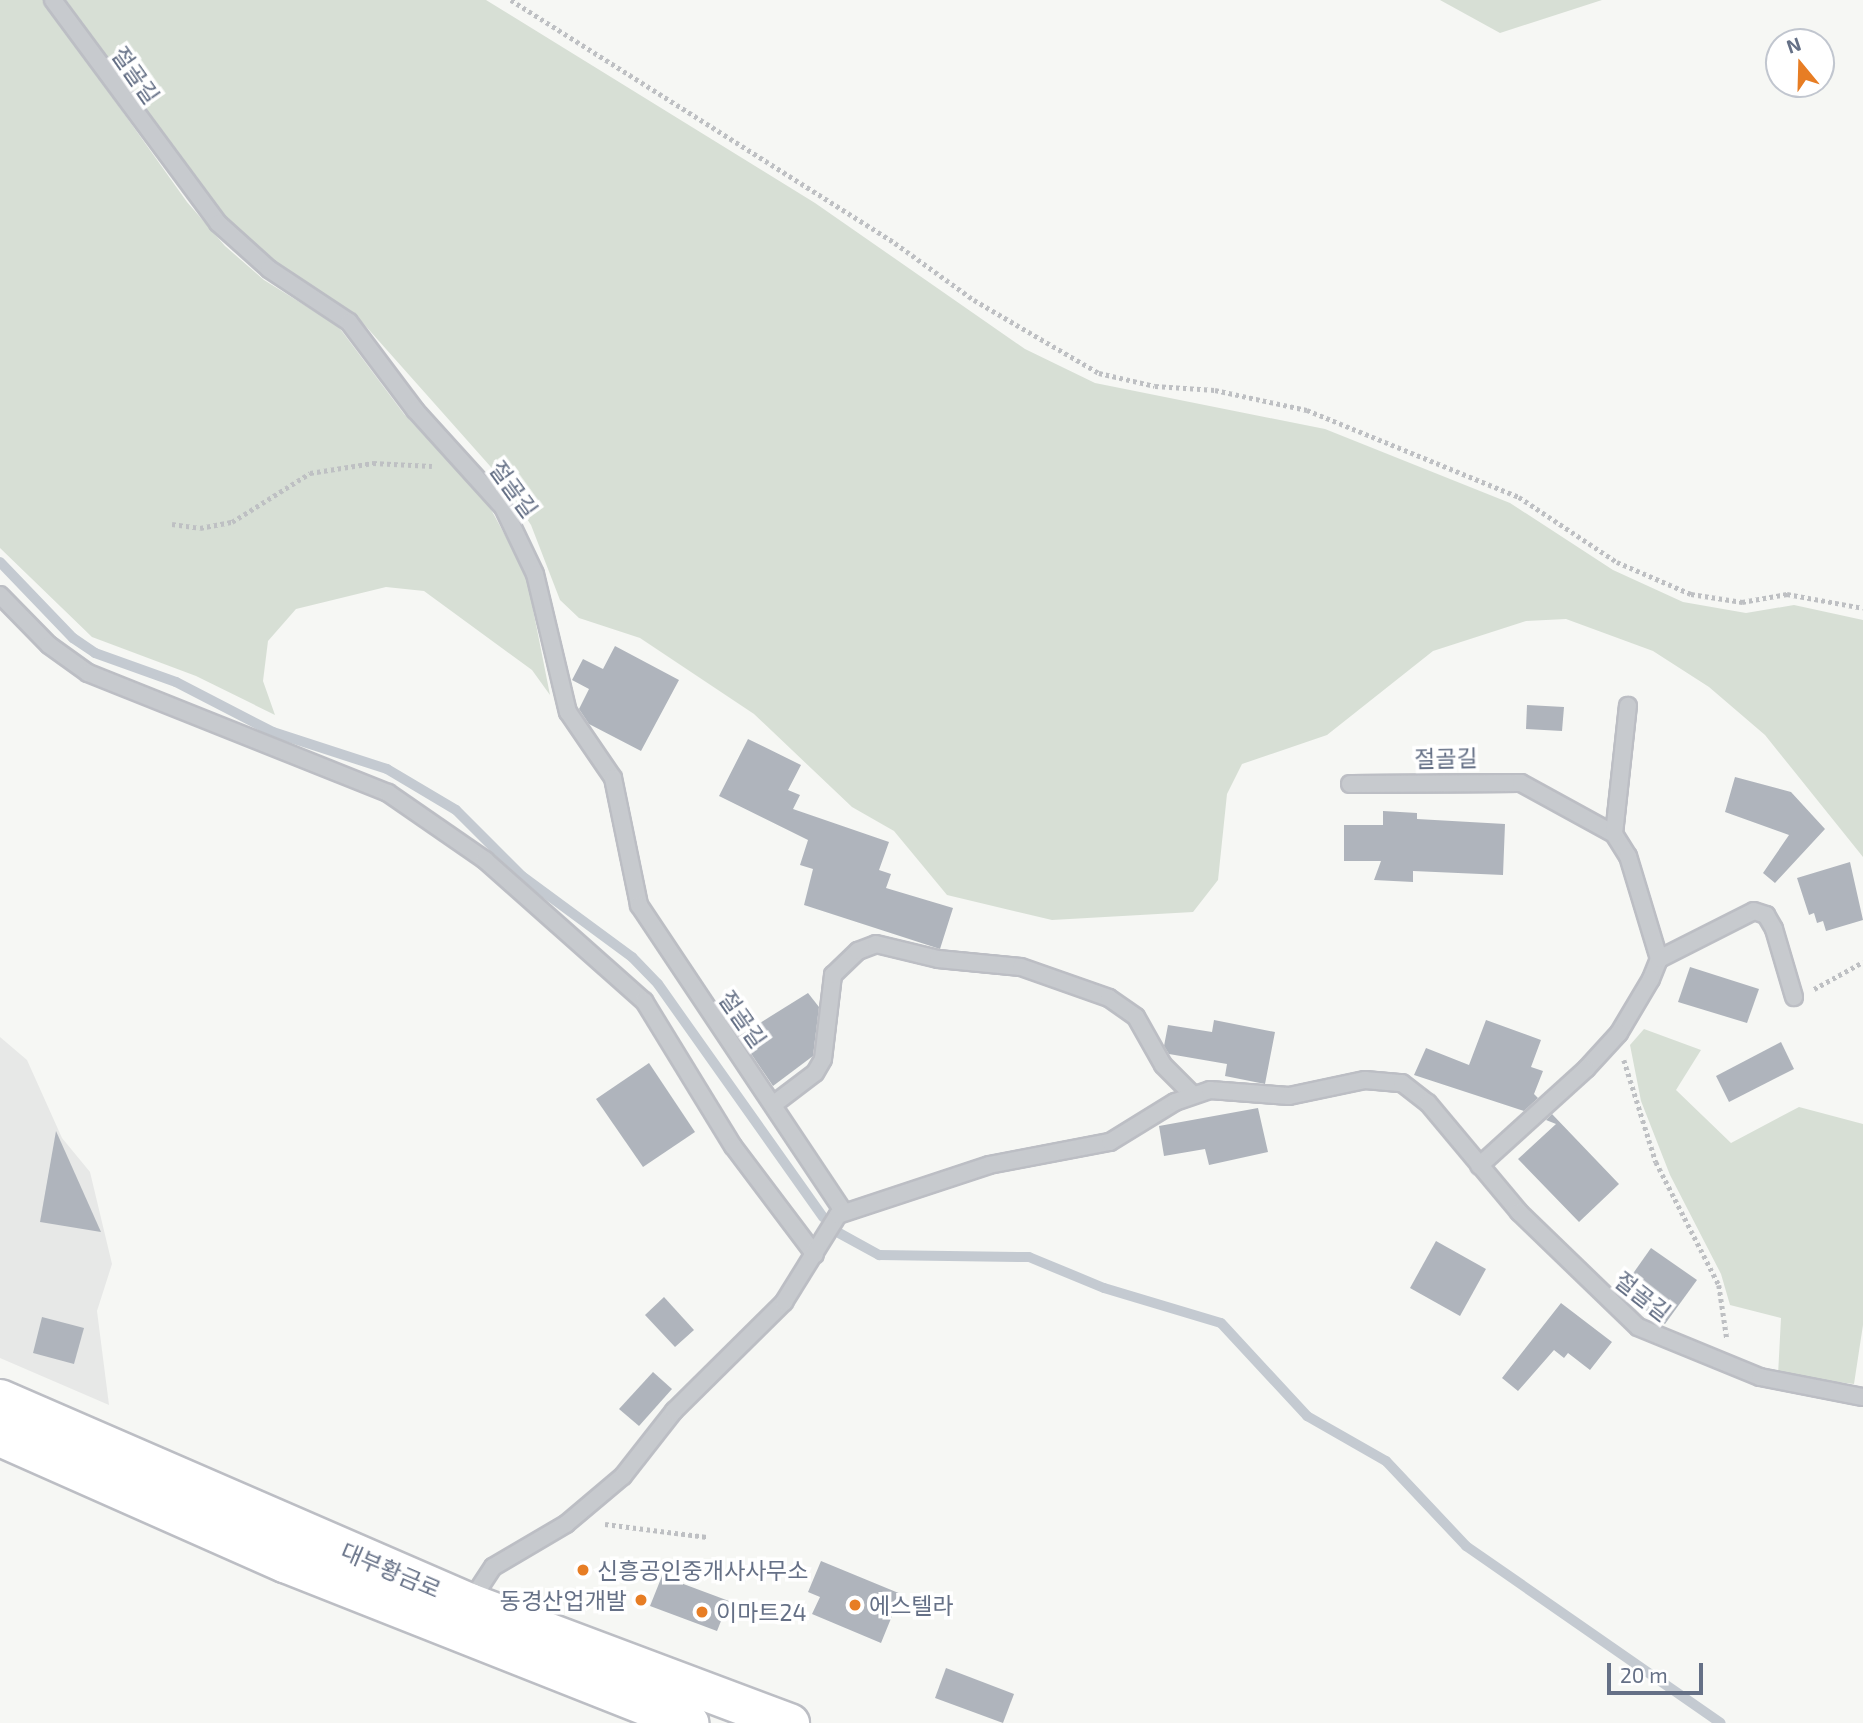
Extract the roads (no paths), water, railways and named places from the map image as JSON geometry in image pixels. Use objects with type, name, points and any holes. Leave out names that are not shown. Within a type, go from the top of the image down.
[{"type":"main road","name":"대부황금로","points":[[0,1399],[690,1723]]},
{"type":"main road","name":"대부황금로","points":[[0,1437],[464,1618],[790,1723]]},
{"type":"lane","name":"절골길","points":[[54,0],[218,223],[269,269],[349,322],[415,410],[478,476],[521,536],[545,608],[568,712],[613,778],[639,905],[844,1212],[989,1165],[1110,1142],[1192,1094],[1210,1090],[1289,1096],[1390,1079],[1415,1091],[1519,1212],[1638,1327],[1727,1364],[1807,1389],[1863,1397]]},
{"type":"lane","points":[[0,595],[49,645],[89,673],[388,793],[436,822],[504,875],[643,1001],[733,1146],[815,1255]]},
{"type":"lane","points":[[1628,706],[1614,834],[1628,856],[1659,959]]},
{"type":"lane","name":"절골길","points":[[1350,783],[1521,783],[1614,834]]},
{"type":"lane","points":[[1479,1166],[1619,1033],[1659,959],[1754,911],[1766,915],[1774,929],[1794,997]]},
{"type":"lane","points":[[774,1104],[815,1073],[823,1059],[833,975],[858,951],[876,944],[938,959],[1021,967],[1109,998],[1136,1017],[1163,1065],[1192,1094]]},
{"type":"lane","points":[[464,1618],[505,1558],[566,1524],[623,1476],[674,1411],[767,1322],[803,1279],[829,1226],[844,1212]]},
{"type":"waterway","points":[[0,562],[73,638],[95,653],[176,682],[273,732],[387,769],[456,810],[522,876],[632,957],[658,984],[823,1217]]},
{"type":"waterway","points":[[839,1233],[879,1255],[1029,1257],[1104,1288],[1221,1323],[1307,1416],[1386,1461],[1466,1546],[1721,1723]]},
{"type":"place","name":"신흥공인중개사사무소","points":[[583,1570]]},
{"type":"place","name":"동경산업개발","points":[[641,1600]]},
{"type":"place","name":"에스텔라","points":[[855,1605]]},
{"type":"place","name":"이마트24","points":[[702,1612]]}]
